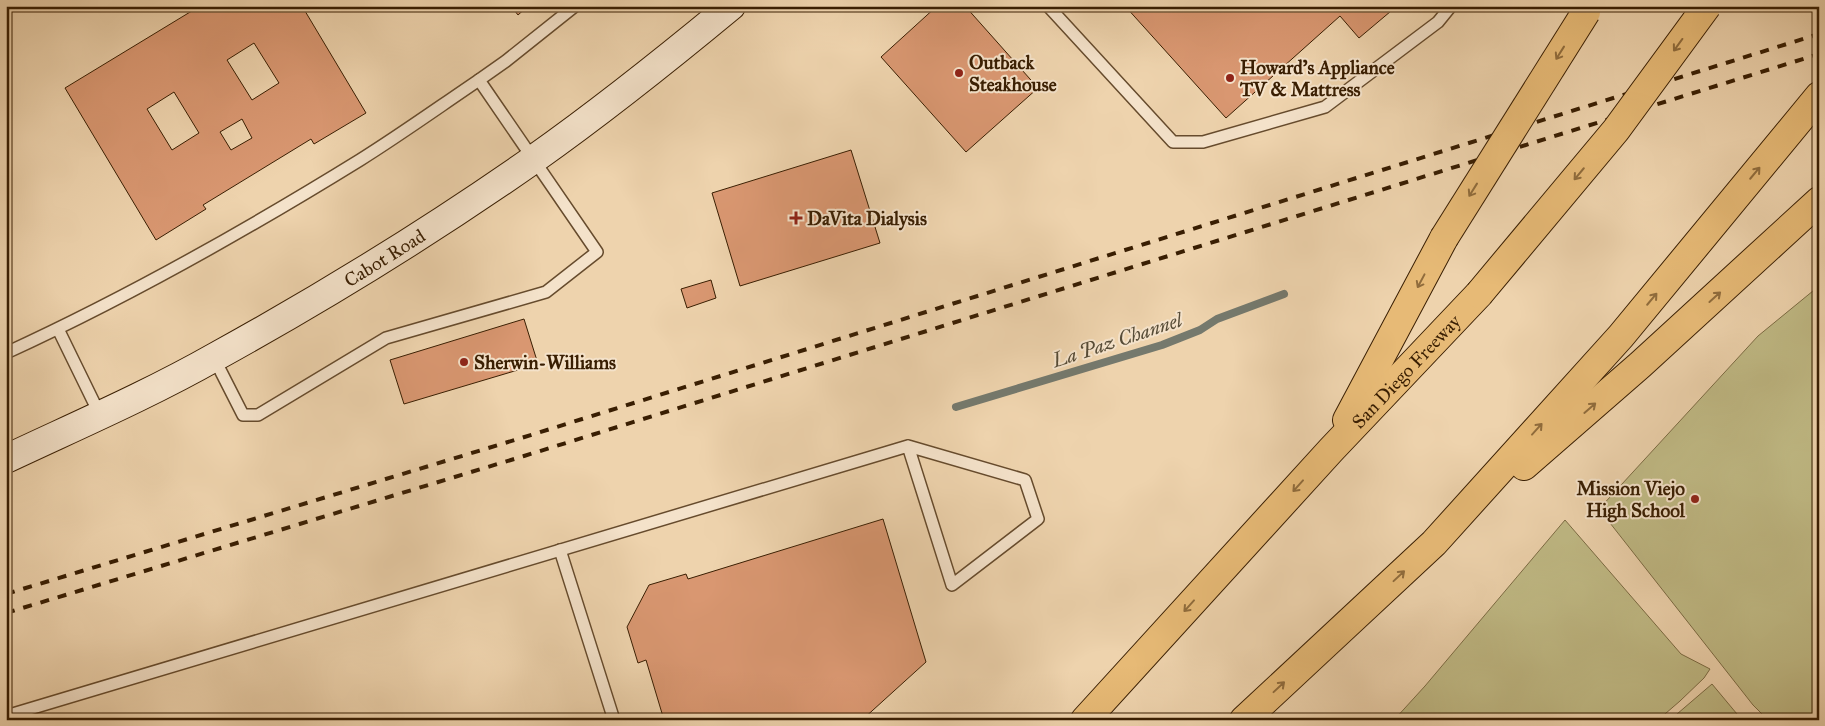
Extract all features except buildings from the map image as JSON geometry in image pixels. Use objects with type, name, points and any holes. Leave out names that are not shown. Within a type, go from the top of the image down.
[{"type":"highway","name":"San Diego Freeway","points":[[1085,720],[1331,450],[1480,294],[1616,130],[1707,6]]},
{"type":"highway","points":[[1331,450],[1444,238],[1588,9]]},
{"type":"highway","points":[[1434,543],[1621,336],[1819,96]]},
{"type":"highway","points":[[1244,720],[1434,543],[1640,365],[1819,201]]},
{"type":"main road","name":"Cabot Road","points":[[6,459],[214,358],[431,229],[535,158],[662,63],[731,6]]},
{"type":"lane","points":[[6,353],[58,329],[194,259],[361,160],[506,61],[575,6]]},
{"type":"lane","points":[[1048,6],[1173,142],[1203,142],[1325,107],[1438,22],[1451,6]]},
{"type":"lane","points":[[214,358],[243,415],[258,415],[386,338],[546,292],[597,252],[535,158],[479,80]]},
{"type":"lane","points":[[58,329],[100,415]]},
{"type":"lane","points":[[6,716],[908,446],[1025,480],[1038,519],[952,585],[908,446]]},
{"type":"lane","points":[[560,550],[614,720]]},
{"type":"shaded area","points":[[1819,286],[1819,720],[1768,720],[1753,705],[1599,509],[1758,336]]},
{"type":"shaded area","points":[[1565,520],[1681,654],[1710,669],[1704,678],[1658,720],[1394,720],[1425,686]]},
{"type":"shaded area","points":[[1712,684],[1742,720],[1670,720]]},
{"type":"waterway","name":"La Paz Channel","points":[[956,407],[1162,345],[1200,330],[1217,319],[1284,294]]},
{"type":"railway","points":[[6,594],[518,439],[1819,34]]},
{"type":"railway","points":[[6,613],[524,456],[1819,54]]},
{"type":"place","name":"Outback Steakhouse","points":[[959,73]]},
{"type":"place","name":"Howard's Appliance TV & Mattress","points":[[1230,78]]},
{"type":"place","name":"DaVita Dialysis","points":[[796,218]]},
{"type":"place","name":"Sherwin-Williams","points":[[464,362]]},
{"type":"place","name":"Mission Viejo High School","points":[[1695,499]]}]
